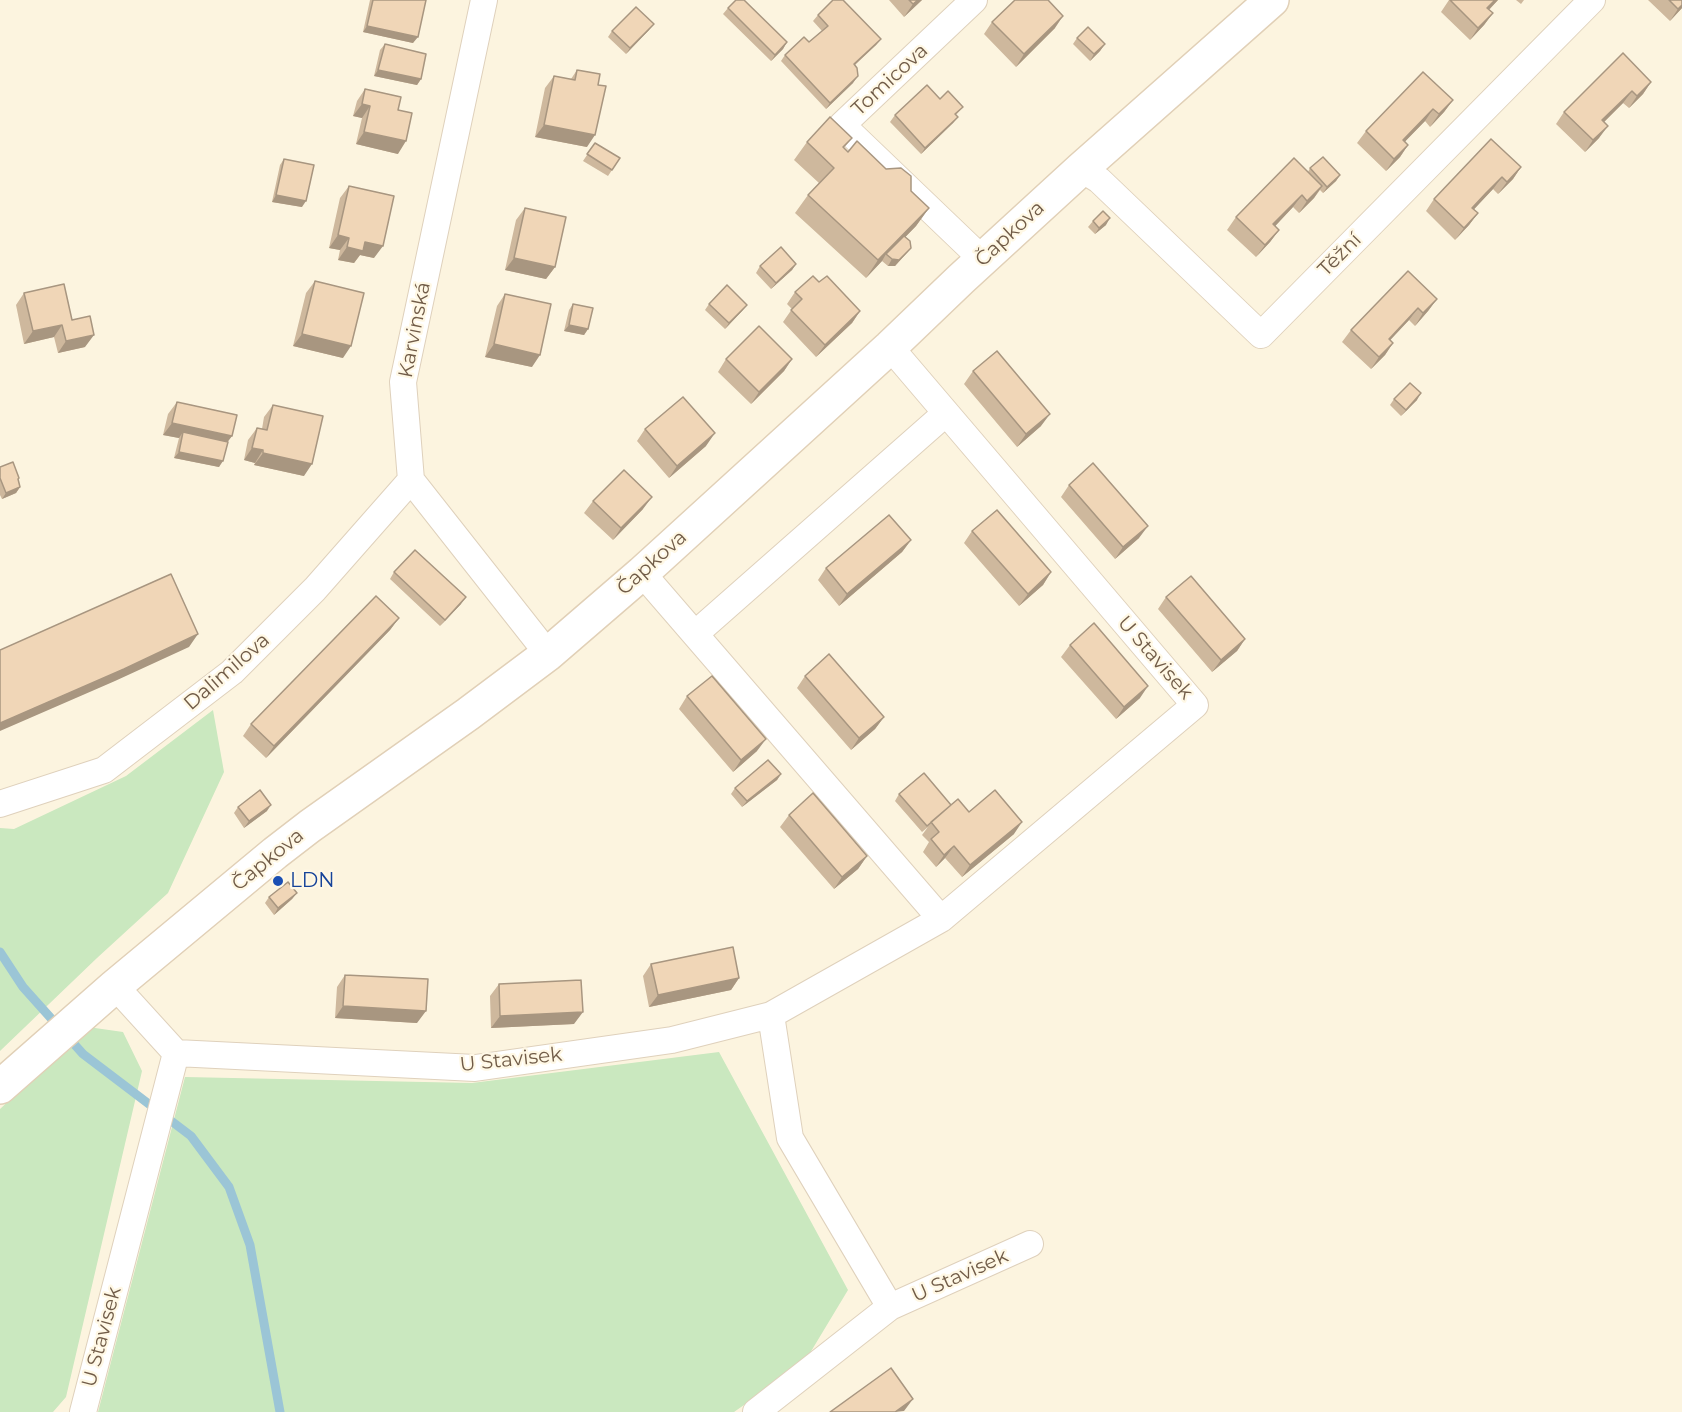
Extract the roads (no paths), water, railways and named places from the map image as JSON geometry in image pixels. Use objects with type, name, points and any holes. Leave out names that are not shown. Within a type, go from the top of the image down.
[{"type":"street","name":"Karvinská","points":[[411,480],[403,382],[484,0]]},
{"type":"street","name":"Tomicova","points":[[974,0],[842,125],[982,260]]},
{"type":"street","name":"Čapkova","points":[[0,1087],[115,986],[310,826],[548,654],[642,573],[1081,169],[1272,0]]},
{"type":"street","name":"Těžní","points":[[1081,169],[1099,180],[1261,335],[1592,0]]},
{"type":"street","name":"U Stavisek","points":[[83,1412],[176,1053],[475,1068],[672,1040],[771,1015],[941,919],[1196,705],[890,347]]},
{"type":"street","points":[[695,633],[946,413]]},
{"type":"street","points":[[411,480],[548,654]]},
{"type":"street","name":"Dalimilova","points":[[0,804],[104,770],[232,672],[315,589],[411,480]]},
{"type":"street","points":[[642,573],[941,919]]},
{"type":"street","points":[[115,986],[176,1053]]},
{"type":"street","name":"U Stavisek","points":[[771,1015],[790,1138],[890,1307]]},
{"type":"street","name":"U Stavisek","points":[[756,1412],[890,1307],[1030,1244]]},
{"type":"waterway","points":[[0,952],[23,987],[83,1054],[191,1136],[229,1187],[250,1245],[280,1412]]},
{"type":"place","name":"LDN","points":[[278,881]]}]
